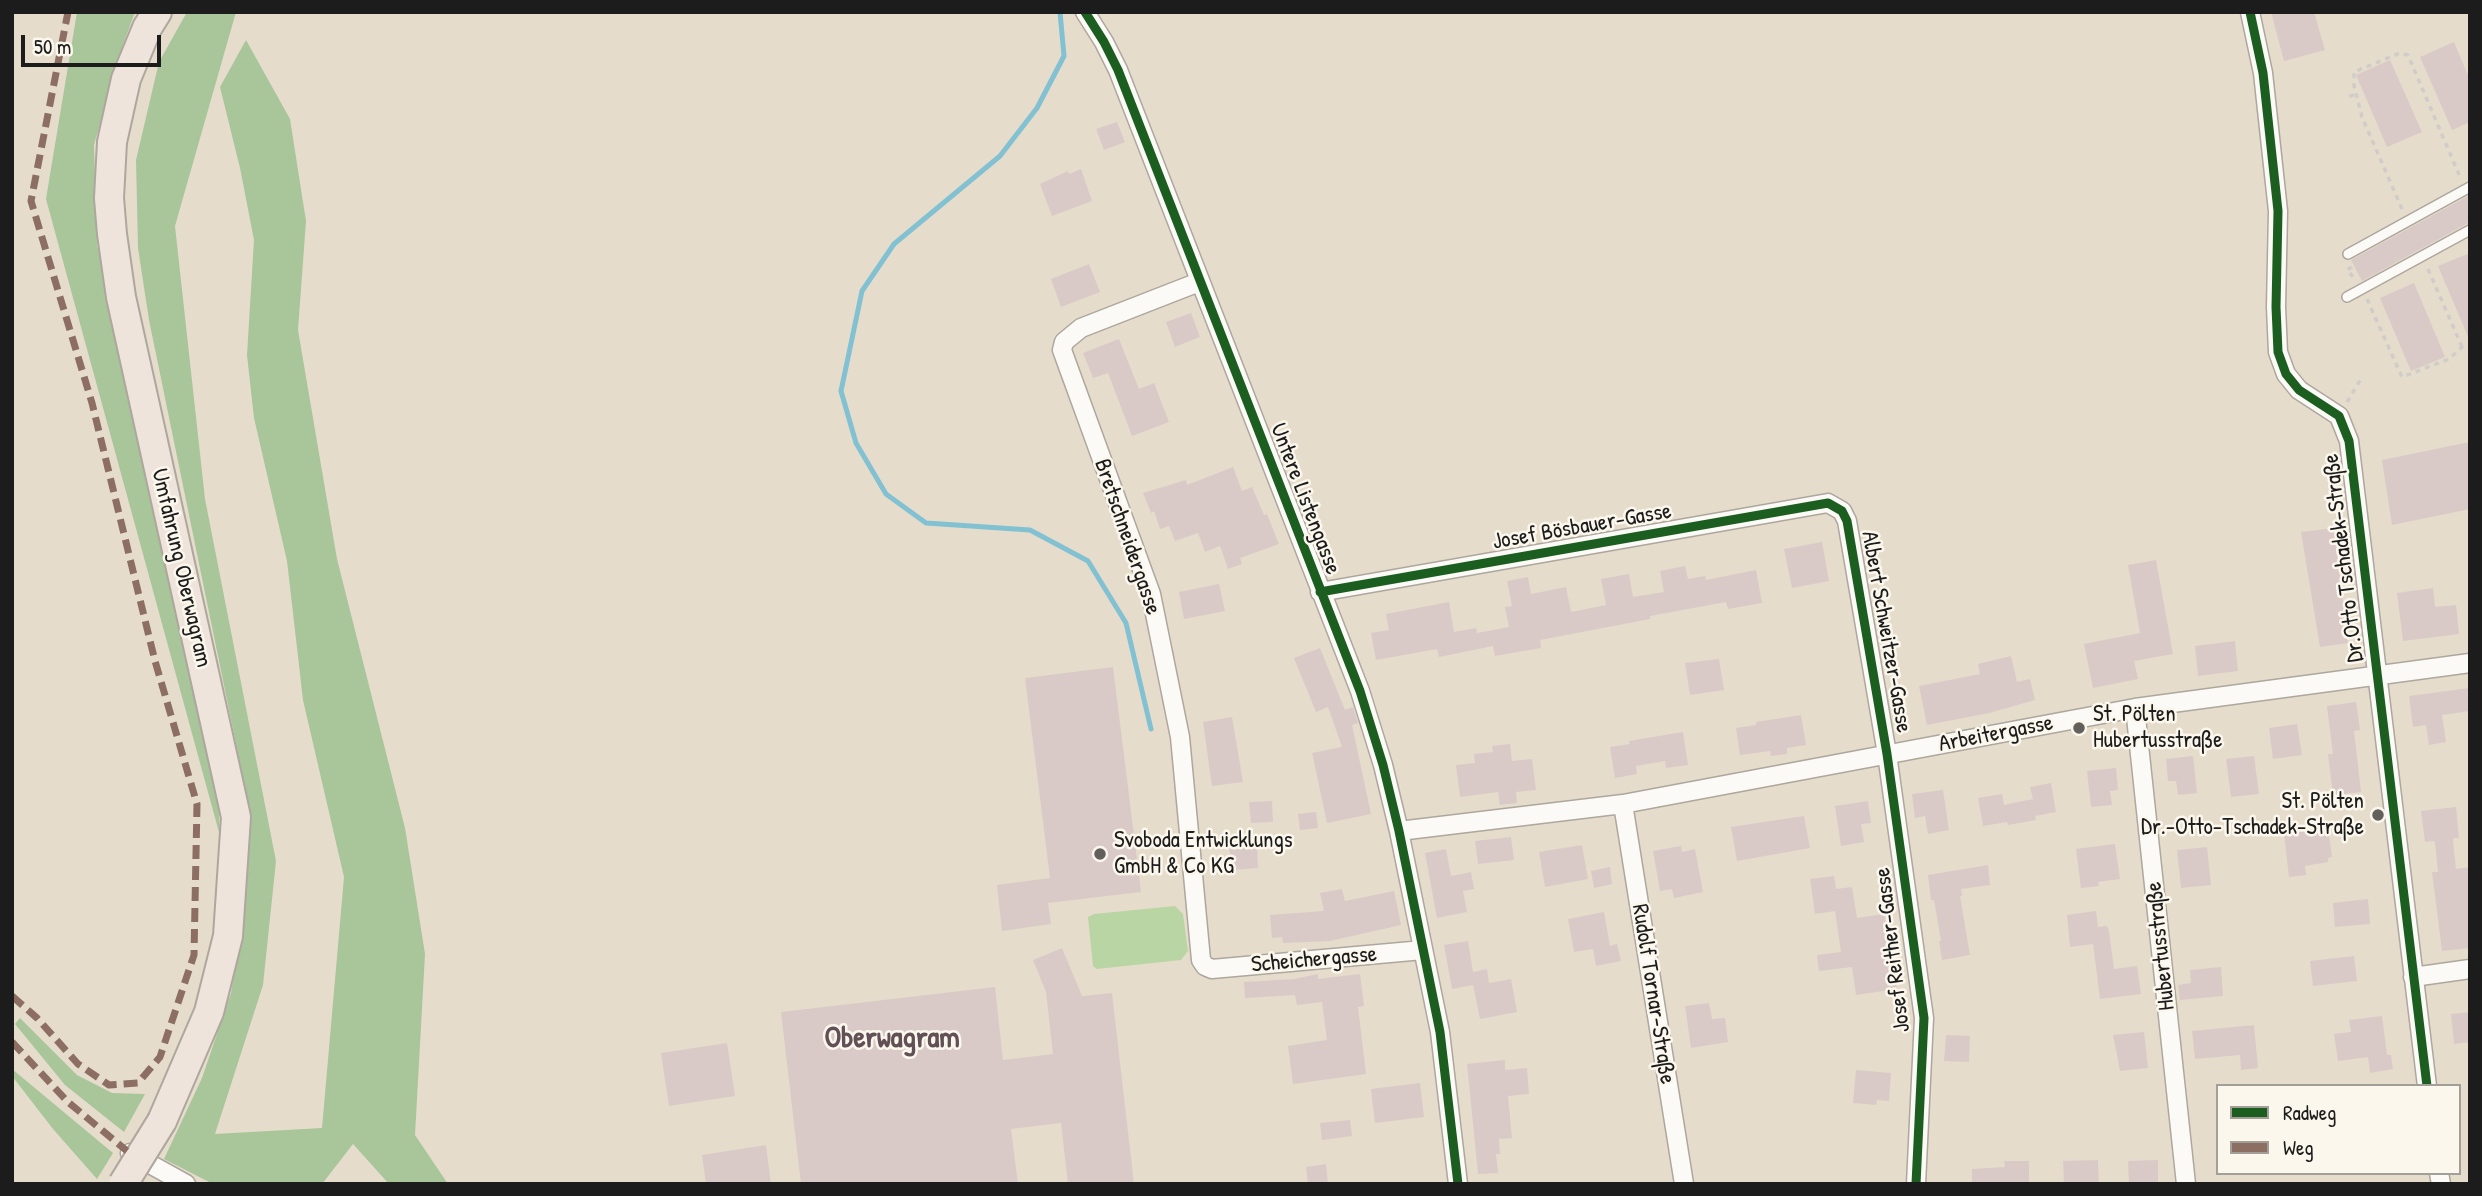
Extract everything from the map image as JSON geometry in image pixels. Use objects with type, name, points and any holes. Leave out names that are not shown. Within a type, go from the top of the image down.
[{"type":"main road","name":"Umfahrung Oberwagram","points":[[123,1184],[162,1121],[209,1012],[228,936],[236,817],[124,310],[112,234],[109,198],[111,142],[126,79],[147,28],[157,12]]},
{"type":"street","name":"Untere Listengasse","points":[[1085,12],[1118,70],[1360,691],[1383,765],[1399,831],[1440,1032],[1458,1184]]},
{"type":"street","points":[[2250,12],[2263,73],[2278,211],[2278,352],[2286,374],[2299,390],[2339,416]]},
{"type":"street","name":"Bretschneidergasse","points":[[1199,282],[1081,328],[1064,342],[1062,350],[1151,594],[1180,737],[1201,960],[1205,966]]},
{"type":"street","name":"Dr.Otto Tschadek-Straße","points":[[2339,416],[2349,441],[2427,1084]]},
{"type":"street","name":"Josef Bösbauer-Gasse","points":[[1320,592],[1828,503],[1839,508],[1845,516]]},
{"type":"street","name":"Albert Schweitzer-Gasse","points":[[1845,516],[1887,754]]},
{"type":"street","name":"Arbeitergasse","points":[[1399,831],[1623,804],[2136,708],[2470,663]]},
{"type":"street","name":"Hubertusstraße","points":[[2136,708],[2186,1184]]},
{"type":"street","name":"Josef Reither-Gasse","points":[[1887,754],[1924,1018],[1916,1184]]},
{"type":"street","name":"Rudolf Tornar-Straße","points":[[1623,804],[1684,1184]]},
{"type":"street","name":"Scheichergasse","points":[[1205,966],[1212,969],[1423,950]]},
{"type":"street","points":[[2413,977],[2470,969]]},
{"type":"street","points":[[127,1151],[186,1184]]},
{"type":"lane","points":[[2348,254],[2467,188]]},
{"type":"lane","points":[[2347,297],[2470,230]]},
{"type":"path","points":[[2407,222],[2362,117],[2354,72],[2400,53],[2408,55],[2467,188]]},
{"type":"path","points":[[2348,96],[2356,94]]},
{"type":"path","points":[[2422,256],[2462,347]]},
{"type":"path","points":[[2354,266],[2347,270],[2363,288],[2402,377],[2449,359],[2462,347],[2470,344]]},
{"type":"path","points":[[2339,416],[2361,379]]},
{"type":"green space","points":[[77,12],[135,12],[120,53],[94,145],[97,244],[218,794],[220,836],[46,199]]},
{"type":"green space","points":[[187,12],[236,12],[175,226],[205,499],[276,861],[263,985],[215,1134],[322,1128],[344,877],[303,700],[287,561],[254,418],[247,355],[254,240],[220,87],[246,40],[290,119],[306,221],[298,330],[337,559],[405,828],[425,954],[415,1135],[448,1184],[389,1184],[353,1144],[322,1184],[213,1184],[164,1159],[202,1078],[231,993],[245,903],[250,812],[149,320],[138,248],[136,160],[159,62]]},
{"type":"green space","points":[[1175,906],[1183,914],[1188,951],[1181,960],[1097,969],[1093,966],[1088,917],[1094,914]]},
{"type":"green space","points":[[20,1018],[77,1075],[112,1093],[145,1094],[124,1132],[65,1085],[15,1024]]},
{"type":"green space","points":[[12,1069],[113,1153],[97,1179],[53,1129],[12,1076]]},
{"type":"building","points":[[2271,12],[2314,12],[2325,50],[2284,61]]},
{"type":"building","points":[[2454,42],[2470,80],[2470,122],[2452,130],[2420,57]]},
{"type":"building","points":[[2390,60],[2422,132],[2387,147],[2356,75]]},
{"type":"building","points":[[1117,122],[1125,142],[1104,150],[1096,129]]},
{"type":"building","points":[[1081,169],[1092,201],[1052,216],[1040,184],[1068,171],[1069,174]]},
{"type":"building","points":[[2470,195],[2470,222],[2362,281],[2351,260]]},
{"type":"building","points":[[2470,253],[2470,339],[2469,339],[2438,266]]},
{"type":"building","points":[[1089,264],[1100,292],[1061,307],[1051,279]]},
{"type":"building","points":[[2414,283],[2445,357],[2411,371],[2380,298]]},
{"type":"building","points":[[1191,313],[1200,337],[1175,347],[1166,322]]},
{"type":"building","points":[[1119,339],[1139,389],[1154,383],[1169,422],[1132,436],[1108,373],[1093,378],[1083,353]]},
{"type":"building","points":[[2470,442],[2470,509],[2392,525],[2382,460]]},
{"type":"building","points":[[1233,467],[1242,491],[1252,487],[1279,544],[1240,558],[1242,564],[1228,569],[1220,546],[1205,552],[1198,533],[1175,541],[1169,526],[1160,529],[1154,511],[1151,513],[1143,493],[1186,480],[1187,485]]},
{"type":"building","points":[[2334,528],[2348,643],[2320,647],[2301,532]]},
{"type":"building","points":[[1822,542],[1829,581],[1792,588],[1784,549]]},
{"type":"building","points":[[2156,560],[2173,654],[2134,661],[2138,679],[2093,688],[2084,644],[2140,633],[2128,565]]},
{"type":"building","points":[[1685,566],[1688,579],[1705,576],[1706,580],[1756,570],[1762,603],[1728,609],[1726,602],[1650,616],[1650,619],[1540,640],[1541,648],[1495,656],[1493,646],[1439,657],[1437,649],[1376,660],[1371,633],[1389,630],[1386,614],[1449,602],[1454,632],[1476,628],[1477,633],[1509,627],[1505,607],[1512,606],[1507,581],[1528,577],[1531,594],[1566,587],[1571,612],[1606,605],[1601,579],[1629,574],[1633,597],[1664,592],[1660,571]]},
{"type":"building","points":[[1219,584],[1225,611],[1184,619],[1179,592]]},
{"type":"building","points":[[2433,588],[2435,607],[2456,605],[2459,634],[2403,641],[2397,593]]},
{"type":"building","points":[[2235,641],[2238,671],[2198,676],[2195,646]]},
{"type":"building","points":[[1320,648],[1345,710],[1353,707],[1358,723],[1352,725],[1371,814],[1327,823],[1312,753],[1342,747],[1328,707],[1316,712],[1294,658]]},
{"type":"building","points":[[2011,656],[2017,682],[2030,679],[2035,700],[1989,713],[1927,725],[1919,686],[1980,674],[1978,664]]},
{"type":"building","points":[[1719,659],[1724,690],[1690,695],[1685,663]]},
{"type":"building","points":[[1113,667],[1141,892],[1048,903],[1051,924],[1002,931],[997,885],[1050,878],[1025,678]]},
{"type":"building","points":[[2470,688],[2470,711],[2442,715],[2446,742],[2429,745],[2426,725],[2413,727],[2409,696]]},
{"type":"building","points":[[2356,702],[2360,730],[2354,731],[2361,792],[2333,795],[2328,754],[2333,754],[2327,706]]},
{"type":"building","points":[[1801,715],[1806,745],[1787,748],[1787,754],[1771,756],[1770,751],[1740,755],[1736,728]]},
{"type":"building","points":[[1232,717],[1243,782],[1212,786],[1203,722]]},
{"type":"building","points":[[2297,724],[2302,755],[2273,759],[2269,728]]},
{"type":"building","points":[[1683,732],[1688,765],[1666,768],[1665,761],[1636,766],[1637,774],[1615,778],[1610,747]]},
{"type":"building","points":[[1510,744],[1512,761],[1532,759],[1536,790],[1516,792],[1517,803],[1500,805],[1498,792],[1460,797],[1456,765],[1475,763],[1474,754],[1493,752],[1492,746]]},
{"type":"building","points":[[2193,756],[2197,793],[2178,795],[2176,781],[2168,781],[2166,759]]},
{"type":"building","points":[[2254,756],[2259,794],[2231,797],[2226,759]]},
{"type":"building","points":[[2116,768],[2118,790],[2110,791],[2112,805],[2091,807],[2087,771]]},
{"type":"building","points":[[2051,783],[2056,812],[2035,816],[2036,820],[1983,826],[1978,798],[2002,794],[2004,805],[2033,799],[2030,787]]},
{"type":"building","points":[[1943,790],[1949,830],[1928,834],[1925,816],[1915,818],[1912,794]]},
{"type":"building","points":[[1272,801],[1273,822],[1251,823],[1249,802]]},
{"type":"building","points":[[1868,801],[1871,823],[1861,824],[1864,842],[1841,846],[1835,806]]},
{"type":"building","points":[[2456,807],[2459,838],[2454,838],[2453,841],[2456,869],[2470,867],[2470,948],[2442,951],[2432,872],[2438,872],[2435,843],[2425,842],[2421,811]]},
{"type":"building","points":[[1316,812],[1318,828],[1300,830],[1298,814]]},
{"type":"building","points":[[1804,816],[1810,848],[1737,861],[1731,827]]},
{"type":"building","points":[[2328,828],[2332,857],[2328,858],[2328,862],[2305,866],[2306,875],[2289,877],[2284,834]]},
{"type":"building","points":[[1511,837],[1514,860],[1478,864],[1475,841]]},
{"type":"building","points":[[1257,843],[1258,868],[1232,870],[1229,845]]},
{"type":"building","points":[[2115,844],[2120,879],[2081,888],[2076,849]]},
{"type":"building","points":[[1582,845],[1588,879],[1545,887],[1539,852]]},
{"type":"building","points":[[1681,846],[1682,852],[1695,849],[1703,892],[1674,898],[1672,889],[1660,891],[1653,851]]},
{"type":"building","points":[[2207,847],[2211,885],[2181,888],[2177,850]]},
{"type":"building","points":[[1446,849],[1451,876],[1471,872],[1474,889],[1463,891],[1467,912],[1437,918],[1425,853]]},
{"type":"building","points":[[1988,865],[1990,885],[1961,889],[1970,955],[1942,960],[1941,941],[1928,875]]},
{"type":"building","points":[[1610,867],[1612,884],[1594,888],[1591,871]]},
{"type":"building","points":[[1834,876],[1836,889],[1852,887],[1857,918],[1884,914],[1897,989],[1856,995],[1852,967],[1819,971],[1817,955],[1841,952],[1835,911],[1815,914],[1810,879]]},
{"type":"building","points":[[1342,889],[1345,901],[1394,891],[1401,925],[1330,941],[1283,943],[1282,937],[1272,938],[1270,915],[1324,911],[1320,893]]},
{"type":"building","points":[[2368,899],[2370,924],[2335,927],[2333,903]]},
{"type":"building","points":[[2096,911],[2098,927],[2107,926],[2109,931],[2114,969],[2137,966],[2141,994],[2100,999],[2093,944],[2070,947],[2067,915]]},
{"type":"building","points":[[1604,912],[1610,946],[1617,944],[1621,961],[1596,966],[1593,949],[1574,952],[1568,919]]},
{"type":"building","points":[[1468,941],[1473,972],[1487,969],[1489,983],[1511,979],[1517,1012],[1480,1019],[1473,985],[1452,989],[1444,945]]},
{"type":"building","points":[[1062,948],[1082,996],[1112,993],[1134,1184],[1068,1184],[1061,1123],[1011,1129],[1018,1184],[801,1184],[781,1012],[995,987],[1003,1060],[1053,1054],[1046,992],[1033,960]]},
{"type":"building","points":[[2354,956],[2357,981],[2313,986],[2310,961]]},
{"type":"building","points":[[2221,967],[2223,996],[2180,1000],[2178,985],[2191,983],[2190,970]]},
{"type":"building","points":[[1318,974],[1318,979],[1360,974],[1364,1006],[1358,1007],[1366,1074],[1293,1084],[1288,1046],[1327,1040],[1322,1002],[1297,1005],[1295,995],[1245,998],[1244,982],[1294,979]]},
{"type":"building","points":[[1709,1003],[1712,1019],[1725,1018],[1728,1042],[1691,1048],[1685,1006]]},
{"type":"building","points":[[2470,1012],[2470,1042],[2454,1044],[2451,1014]]},
{"type":"building","points":[[2382,1016],[2387,1055],[2391,1055],[2393,1069],[2370,1073],[2368,1057],[2338,1061],[2334,1034],[2351,1032],[2349,1020]]},
{"type":"building","points":[[2254,1025],[2258,1068],[2241,1070],[2240,1055],[2195,1059],[2192,1031]]},
{"type":"building","points":[[2144,1032],[2148,1068],[2120,1071],[2113,1035]]},
{"type":"building","points":[[1946,1035],[1970,1036],[1969,1062],[1944,1061]]},
{"type":"building","points":[[727,1043],[735,1096],[669,1106],[661,1053]]},
{"type":"building","points":[[1505,1060],[1505,1070],[1527,1068],[1529,1094],[1508,1096],[1512,1138],[1499,1139],[1500,1154],[1496,1154],[1498,1173],[1478,1174],[1467,1064]]},
{"type":"building","points":[[1856,1070],[1891,1073],[1889,1101],[1877,1100],[1876,1105],[1853,1103]]},
{"type":"building","points":[[1420,1083],[1424,1117],[1375,1123],[1371,1089]]},
{"type":"building","points":[[1350,1120],[1352,1136],[1322,1140],[1320,1123]]},
{"type":"building","points":[[766,1145],[771,1184],[706,1184],[702,1155]]},
{"type":"building","points":[[2098,1160],[2099,1184],[2064,1184],[2063,1161]]},
{"type":"building","points":[[2158,1160],[2158,1184],[2129,1184],[2128,1161]]},
{"type":"building","points":[[2004,1161],[2029,1161],[2029,1184],[1972,1184],[1972,1169],[2005,1167]]},
{"type":"building","points":[[1326,1164],[1328,1184],[1308,1184],[1306,1167]]},
{"type":"waterway","points":[[1060,12],[1064,56],[1037,108],[1000,156],[894,244],[862,291],[841,391],[856,443],[886,494],[926,523],[1030,530],[1088,561],[1126,623],[1151,729]]},
{"type":"marked path","points":[[12,996],[37,1018],[78,1064],[109,1085],[138,1083],[160,1057],[194,955],[197,804],[155,661],[92,403],[31,201],[68,12]]},
{"type":"marked path","points":[[12,1042],[68,1102],[127,1151]]},
{"type":"cycle path","points":[[1085,12],[1118,70],[1360,691],[1383,765],[1399,831],[1440,1032],[1458,1184]]},
{"type":"cycle path","points":[[2250,12],[2263,73],[2278,211],[2278,352],[2286,374],[2299,390],[2339,416],[2349,441],[2427,1084]]},
{"type":"cycle path","points":[[1320,592],[1828,503],[1842,511],[1847,521],[1887,754],[1924,1018],[1916,1184]]},
{"type":"place","name":"St. Pölten Hubertusstraße","points":[[2079,728]]},
{"type":"place","name":"St. Pölten Dr.-Otto-Tschadek-Straße","points":[[2378,815]]},
{"type":"place","name":"Svoboda Entwicklungs GmbH & Co KG","points":[[1100,854]]},
{"type":"district","name":"Oberwagram","points":[[892,1039]]}]
